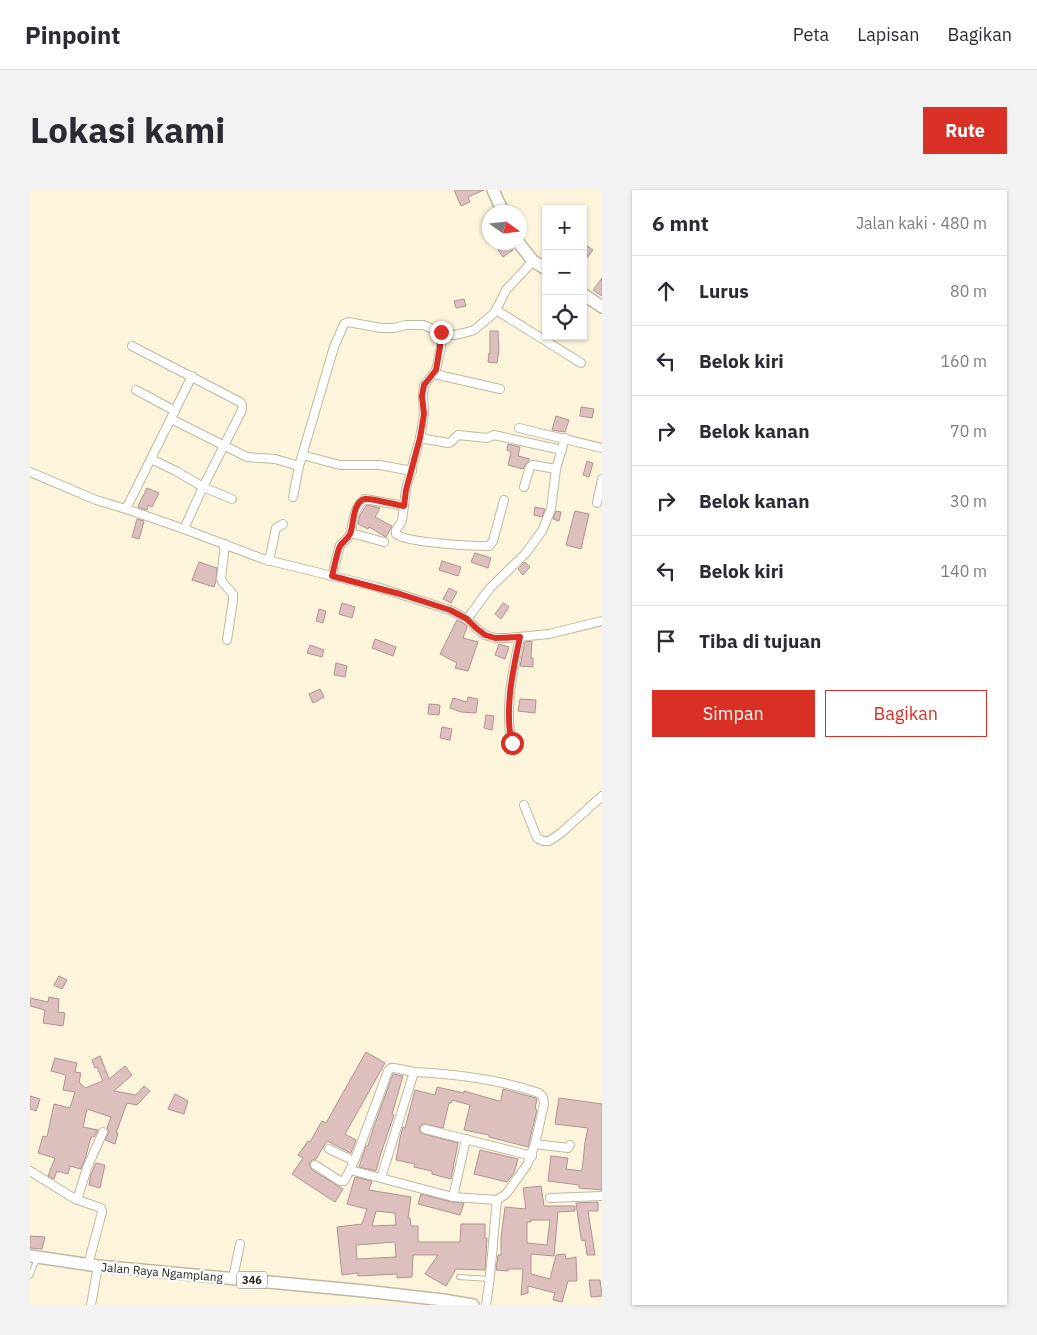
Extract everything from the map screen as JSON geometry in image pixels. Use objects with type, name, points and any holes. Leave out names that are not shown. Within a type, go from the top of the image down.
[{"type":"main road","points":[[494,190],[500,205]]},
{"type":"main road","points":[[524,250],[533,261],[542,267]]},
{"type":"main road","points":[[585,295],[601,305]]},
{"type":"main road","name":"Jalan Raya Ngamplang","points":[[34,1256],[93,1266],[365,1291],[473,1305]]},
{"type":"street","points":[[293,497],[299,466],[334,347],[344,324],[348,322],[381,328],[424,325],[441,332],[454,334],[474,330],[496,310],[506,290],[533,261]]},
{"type":"street","points":[[496,310],[581,363]]},
{"type":"street","points":[[441,332],[436,370],[424,385],[422,396],[424,414],[420,438],[406,490],[402,521],[396,530],[397,535],[422,542],[489,546],[492,543],[504,500]]},
{"type":"street","points":[[132,346],[241,403],[242,410],[223,445],[184,529]]},
{"type":"street","points":[[434,374],[500,389]]},
{"type":"street","points":[[126,509],[192,376]]},
{"type":"street","points":[[136,390],[175,411]]},
{"type":"street","points":[[171,419],[247,457],[275,459],[299,466]]},
{"type":"street","points":[[519,428],[602,448]]},
{"type":"street","points":[[420,438],[448,443],[458,435],[487,438],[494,435],[562,450]]},
{"type":"street","points":[[467,619],[490,588],[525,554],[540,536],[550,509],[556,469],[565,438]]},
{"type":"street","points":[[302,456],[340,464],[380,465],[412,471]]},
{"type":"street","points":[[151,459],[232,499]]},
{"type":"street","points":[[524,487],[532,466],[538,465],[556,469]]},
{"type":"street","points":[[30,472],[96,500],[184,529],[269,561],[400,594],[450,610],[467,619],[485,635],[495,638],[558,632],[602,621]]},
{"type":"street","points":[[597,503],[602,479]]},
{"type":"street","points":[[332,576],[340,545],[351,533],[356,508],[362,501],[365,499],[404,506]]},
{"type":"street","points":[[269,561],[276,528],[283,524]]},
{"type":"street","points":[[351,533],[384,542]]},
{"type":"street","points":[[226,544],[221,579],[223,584],[233,594],[227,640]]},
{"type":"street","points":[[512,743],[510,710],[513,673],[520,637]]},
{"type":"street","points":[[524,805],[537,838],[549,841],[561,833],[602,796]]},
{"type":"street","points":[[315,1165],[340,1181],[344,1181],[354,1161],[388,1071],[391,1068],[500,1083],[539,1093],[543,1097],[544,1104],[532,1156],[521,1176],[506,1194],[497,1200],[453,1197],[350,1170]]},
{"type":"street","points":[[381,1178],[387,1153],[414,1072]]},
{"type":"street","points":[[425,1129],[532,1156]]},
{"type":"street","points":[[77,1200],[87,1168],[103,1132]]},
{"type":"street","points":[[453,1197],[466,1140]]},
{"type":"street","points":[[329,1149],[354,1161]]},
{"type":"street","points":[[30,1171],[77,1200],[95,1205],[101,1209],[93,1266],[91,1305]]},
{"type":"street","points":[[550,1198],[602,1196]]},
{"type":"street","points":[[486,1305],[497,1200]]},
{"type":"street","points":[[233,1278],[240,1244]]},
{"type":"lane","points":[[30,1276],[34,1256]]},
{"type":"lane","points":[[459,1277],[490,1280]]},
{"type":"building","points":[[454,190],[484,190],[468,197],[470,202],[461,206]]},
{"type":"building","points":[[587,246],[593,250],[587,258]]},
{"type":"building","points":[[498,250],[513,250],[503,257]]},
{"type":"building","points":[[602,278],[602,296],[593,290]]},
{"type":"building","points":[[464,299],[466,306],[456,308],[454,301]]},
{"type":"building","points":[[490,331],[498,331],[499,350],[497,363],[488,362]]},
{"type":"building","points":[[581,407],[594,409],[592,418],[580,416]]},
{"type":"building","points":[[556,416],[569,420],[565,432],[552,430]]},
{"type":"building","points":[[508,444],[520,447],[518,456],[530,459],[523,469],[508,465],[511,452],[507,450]]},
{"type":"building","points":[[587,461],[593,463],[589,477],[583,475]]},
{"type":"building","points":[[147,488],[159,493],[152,507],[148,505],[147,510],[138,506]]},
{"type":"building","points":[[367,505],[380,508],[375,517],[392,526],[386,537],[369,527],[368,529],[358,524],[360,515]]},
{"type":"building","points":[[535,507],[545,509],[542,517],[534,515]]},
{"type":"building","points":[[556,511],[561,512],[559,521],[553,519]]},
{"type":"building","points":[[575,511],[589,514],[581,549],[566,545]]},
{"type":"building","points":[[137,519],[144,521],[139,539],[132,537]]},
{"type":"building","points":[[475,553],[491,558],[488,568],[471,562]]},
{"type":"building","points":[[442,561],[461,567],[458,576],[439,570]]},
{"type":"building","points":[[199,562],[217,568],[214,587],[192,580]]},
{"type":"building","points":[[525,562],[530,567],[523,575],[518,569]]},
{"type":"building","points":[[449,588],[457,592],[451,603],[443,599]]},
{"type":"building","points":[[342,603],[355,607],[352,618],[339,614]]},
{"type":"building","points":[[503,603],[509,607],[501,619],[495,614]]},
{"type":"building","points":[[319,609],[326,611],[323,623],[316,621]]},
{"type":"building","points":[[457,620],[467,627],[463,638],[478,642],[468,671],[455,668],[457,663],[440,654]]},
{"type":"building","points":[[375,639],[396,647],[393,656],[372,648]]},
{"type":"building","points":[[532,641],[531,658],[533,658],[533,667],[520,666],[525,642]]},
{"type":"building","points":[[499,644],[509,647],[505,659],[495,655]]},
{"type":"building","points":[[310,645],[324,650],[322,657],[307,653]]},
{"type":"building","points":[[336,663],[347,666],[345,677],[334,675]]},
{"type":"building","points":[[320,689],[324,697],[313,703],[309,694]]},
{"type":"building","points":[[468,697],[478,699],[476,713],[461,712],[450,708],[453,698],[467,702]]},
{"type":"building","points":[[520,699],[536,700],[535,713],[518,711]]},
{"type":"building","points":[[429,704],[440,705],[439,715],[428,714]]},
{"type":"building","points":[[486,715],[494,716],[492,730],[484,728]]},
{"type":"building","points":[[442,727],[452,729],[450,740],[440,738]]},
{"type":"building","points":[[59,976],[67,980],[62,989],[54,985]]},
{"type":"building","points":[[49,997],[59,999],[58,1012],[65,1013],[63,1026],[43,1023],[45,1010],[30,1006],[30,998],[48,1002]]},
{"type":"building","points":[[366,1052],[385,1063],[345,1134],[356,1140],[351,1153],[327,1141],[316,1159],[312,1160],[309,1164],[312,1170],[343,1189],[335,1202],[292,1174],[303,1158],[298,1155],[308,1141],[310,1142],[322,1121],[326,1123]]},
{"type":"building","points":[[100,1056],[109,1079],[125,1066],[132,1075],[114,1091],[136,1095],[144,1086],[150,1091],[137,1105],[127,1103],[116,1133],[118,1133],[115,1144],[105,1140],[109,1132],[107,1128],[111,1117],[87,1109],[83,1127],[98,1130],[94,1137],[91,1137],[81,1169],[70,1166],[68,1174],[57,1171],[54,1179],[48,1176],[55,1158],[38,1153],[43,1136],[47,1137],[54,1104],[70,1108],[75,1092],[63,1090],[66,1075],[51,1071],[55,1058],[77,1063],[75,1072],[81,1073],[79,1082],[85,1088],[103,1081],[92,1060]]},
{"type":"building","points":[[393,1074],[403,1076],[392,1114],[394,1115],[376,1171],[359,1167],[366,1146],[368,1146]]},
{"type":"building","points":[[437,1087],[464,1093],[464,1091],[499,1101],[501,1100],[503,1089],[536,1098],[535,1109],[537,1110],[528,1147],[489,1137],[489,1135],[464,1130],[470,1105],[452,1100],[449,1103],[443,1128],[424,1124],[419,1128],[421,1133],[458,1143],[451,1179],[432,1174],[432,1171],[414,1167],[415,1164],[396,1160],[400,1138],[403,1127],[405,1128],[415,1090],[435,1095]]},
{"type":"building","points":[[175,1094],[188,1101],[184,1114],[168,1109]]},
{"type":"building","points":[[30,1096],[40,1099],[36,1111],[30,1109]]},
{"type":"building","points":[[559,1098],[602,1104],[602,1190],[579,1188],[579,1185],[548,1181],[551,1156],[568,1158],[566,1169],[582,1171],[588,1128],[555,1124]]},
{"type":"building","points":[[480,1150],[518,1159],[514,1173],[507,1182],[474,1174]]},
{"type":"building","points":[[96,1163],[105,1165],[100,1188],[89,1185]]},
{"type":"building","points":[[355,1177],[372,1181],[369,1190],[411,1197],[408,1218],[410,1218],[411,1226],[418,1226],[418,1242],[460,1242],[461,1224],[485,1224],[485,1238],[487,1238],[485,1270],[456,1269],[446,1286],[425,1274],[438,1255],[413,1255],[412,1277],[397,1278],[397,1274],[358,1276],[358,1273],[342,1275],[337,1227],[362,1224],[367,1209],[347,1204]],"holes":[[[376,1211],[395,1213],[396,1225],[372,1226]],[[395,1242],[396,1257],[357,1259],[356,1245]]]},
{"type":"building","points":[[541,1186],[544,1206],[575,1206],[575,1211],[558,1212],[554,1256],[531,1254],[531,1274],[550,1279],[556,1255],[565,1254],[566,1259],[576,1257],[577,1281],[568,1281],[562,1302],[553,1300],[555,1293],[528,1286],[528,1293],[521,1295],[523,1269],[496,1270],[498,1255],[501,1255],[505,1207],[526,1209],[523,1188]],"holes":[[[531,1220],[550,1220],[547,1245],[527,1243],[527,1222],[531,1222]]]},
{"type":"building","points":[[421,1194],[464,1203],[460,1215],[418,1204]]},
{"type":"building","points":[[598,1202],[598,1211],[588,1211],[595,1255],[587,1255],[585,1240],[582,1241],[581,1238],[576,1203]]},
{"type":"building","points":[[30,1236],[45,1237],[42,1249],[30,1248]]},
{"type":"building","points":[[589,1280],[600,1280],[602,1296],[591,1297]]},
{"type":"route","points":[[441,332],[436,370],[424,385],[422,396],[424,414],[404,506],[374,500],[365,499],[362,501],[356,508],[351,533],[340,545],[332,576],[376,587],[450,610],[467,619],[485,635],[495,638],[520,637],[513,673],[510,710],[512,743]]}]
